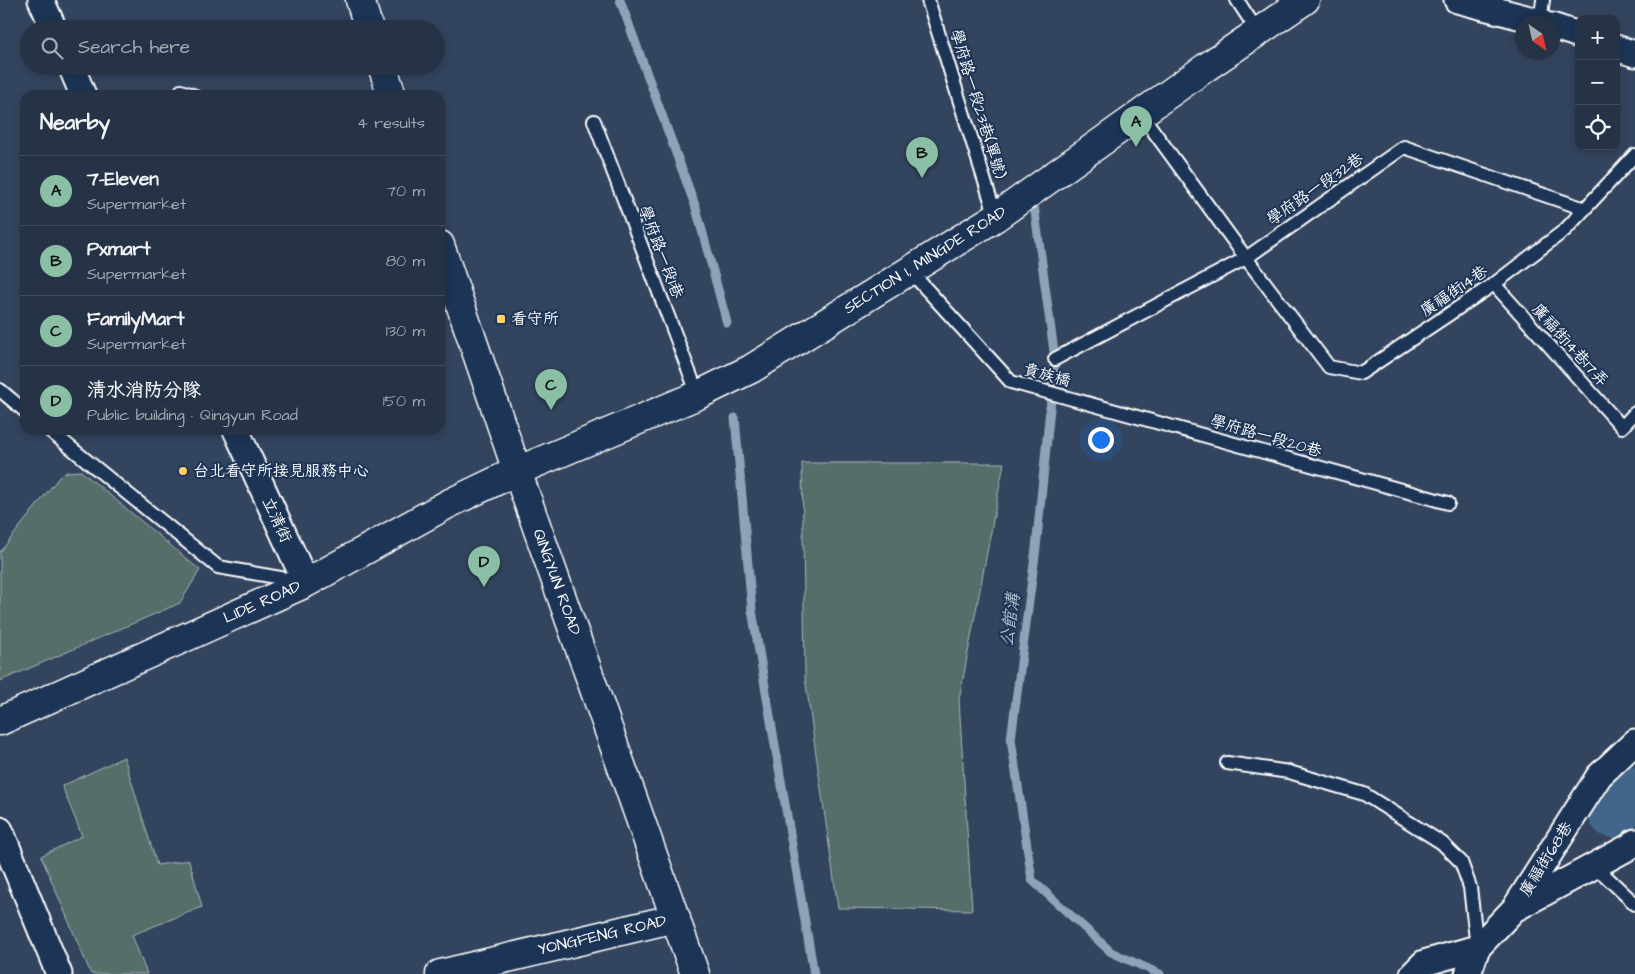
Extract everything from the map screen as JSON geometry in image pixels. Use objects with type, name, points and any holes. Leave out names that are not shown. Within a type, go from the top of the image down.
[{"type":"street","points":[[41,0],[50,20]]},
{"type":"street","points":[[360,0],[366,20]]},
{"type":"street","name":"SECTION 1, MINGDE ROAD","points":[[517,471],[698,395],[751,369],[996,217],[1305,0]]},
{"type":"street","points":[[1457,0],[1515,15]]},
{"type":"street","points":[[1560,29],[1575,34]]},
{"type":"street","points":[[1620,49],[1635,54]]},
{"type":"street","points":[[74,75],[81,90]]},
{"type":"street","points":[[385,75],[390,90]]},
{"type":"street","name":"QINGYUN ROAD","points":[[445,275],[449,300],[517,471],[695,974]]},
{"type":"street","name":"立清街","points":[[238,435],[306,582]]},
{"type":"street","name":"LIDE ROAD","points":[[0,721],[306,582],[448,504],[517,471]]},
{"type":"street","name":"廣福街68巷","points":[[1515,908],[1599,776],[1635,742]]},
{"type":"street","points":[[0,830],[59,974]]},
{"type":"street","name":"廣福街68巷","points":[[1515,908],[1595,866],[1635,842]]},
{"type":"street","points":[[1468,974],[1477,948],[1515,908]]},
{"type":"street","name":"YONGFENG ROAD","points":[[440,974],[676,918]]},
{"type":"street","points":[[1413,974],[1424,963],[1477,948]]},
{"type":"lane","name":"學府路一段23巷(單號)","points":[[928,0],[996,217]]},
{"type":"lane","points":[[1237,0],[1258,32]]},
{"type":"lane","points":[[1541,15],[1543,0]]},
{"type":"lane","points":[[1141,114],[1246,258]]},
{"type":"lane","name":"學府路一段1巷","points":[[594,121],[698,395]]},
{"type":"lane","name":"學府路一段32巷","points":[[1056,359],[1246,258],[1404,147],[1586,209]]},
{"type":"lane","name":"廣福街14巷","points":[[1246,258],[1329,367],[1361,373],[1494,284],[1565,230],[1635,155]]},
{"type":"lane","name":"貴族橋","points":[[909,270],[1011,382],[1075,400]]},
{"type":"lane","name":"廣福街14巷17弄","points":[[1494,284],[1622,427],[1635,413]]},
{"type":"lane","points":[[0,390],[20,407]]},
{"type":"lane","name":"學府路一段20巷","points":[[1075,400],[1448,503]]},
{"type":"lane","points":[[55,435],[218,567],[306,582]]},
{"type":"lane","points":[[1227,763],[1289,772],[1364,794],[1442,844],[1461,862],[1470,887],[1477,948]]},
{"type":"lane","points":[[1595,866],[1635,904]]},
{"type":"green space","points":[[802,463],[1004,463],[959,700],[972,910],[838,908],[805,677]]},
{"type":"green space","points":[[81,471],[200,570],[180,603],[0,681],[0,552],[60,476],[67,472]]},
{"type":"green space","points":[[124,757],[157,865],[189,860],[202,907],[132,935],[147,974],[91,974],[41,856],[82,836],[62,786]]},
{"type":"waterway","points":[[620,0],[696,208],[727,323]]},
{"type":"waterway","name":"公館溝","points":[[1034,205],[1055,359],[1036,548],[1011,739],[1032,880],[1111,952],[1160,974]]},
{"type":"waterway","points":[[735,418],[752,610],[814,974]]},
{"type":"waterway","points":[[1613,813],[1635,792]]},
{"type":"place","name":"7-Eleven","points":[[1136,147]]},
{"type":"place","name":"Pxmart","points":[[922,178]]},
{"type":"place","name":"看守所","points":[[501,319]]},
{"type":"place","name":"FamilyMart","points":[[551,410]]},
{"type":"place","name":"台北看守所接見服務中心","points":[[183,471]]},
{"type":"place","name":"清水消防分隊","points":[[484,587]]}]
